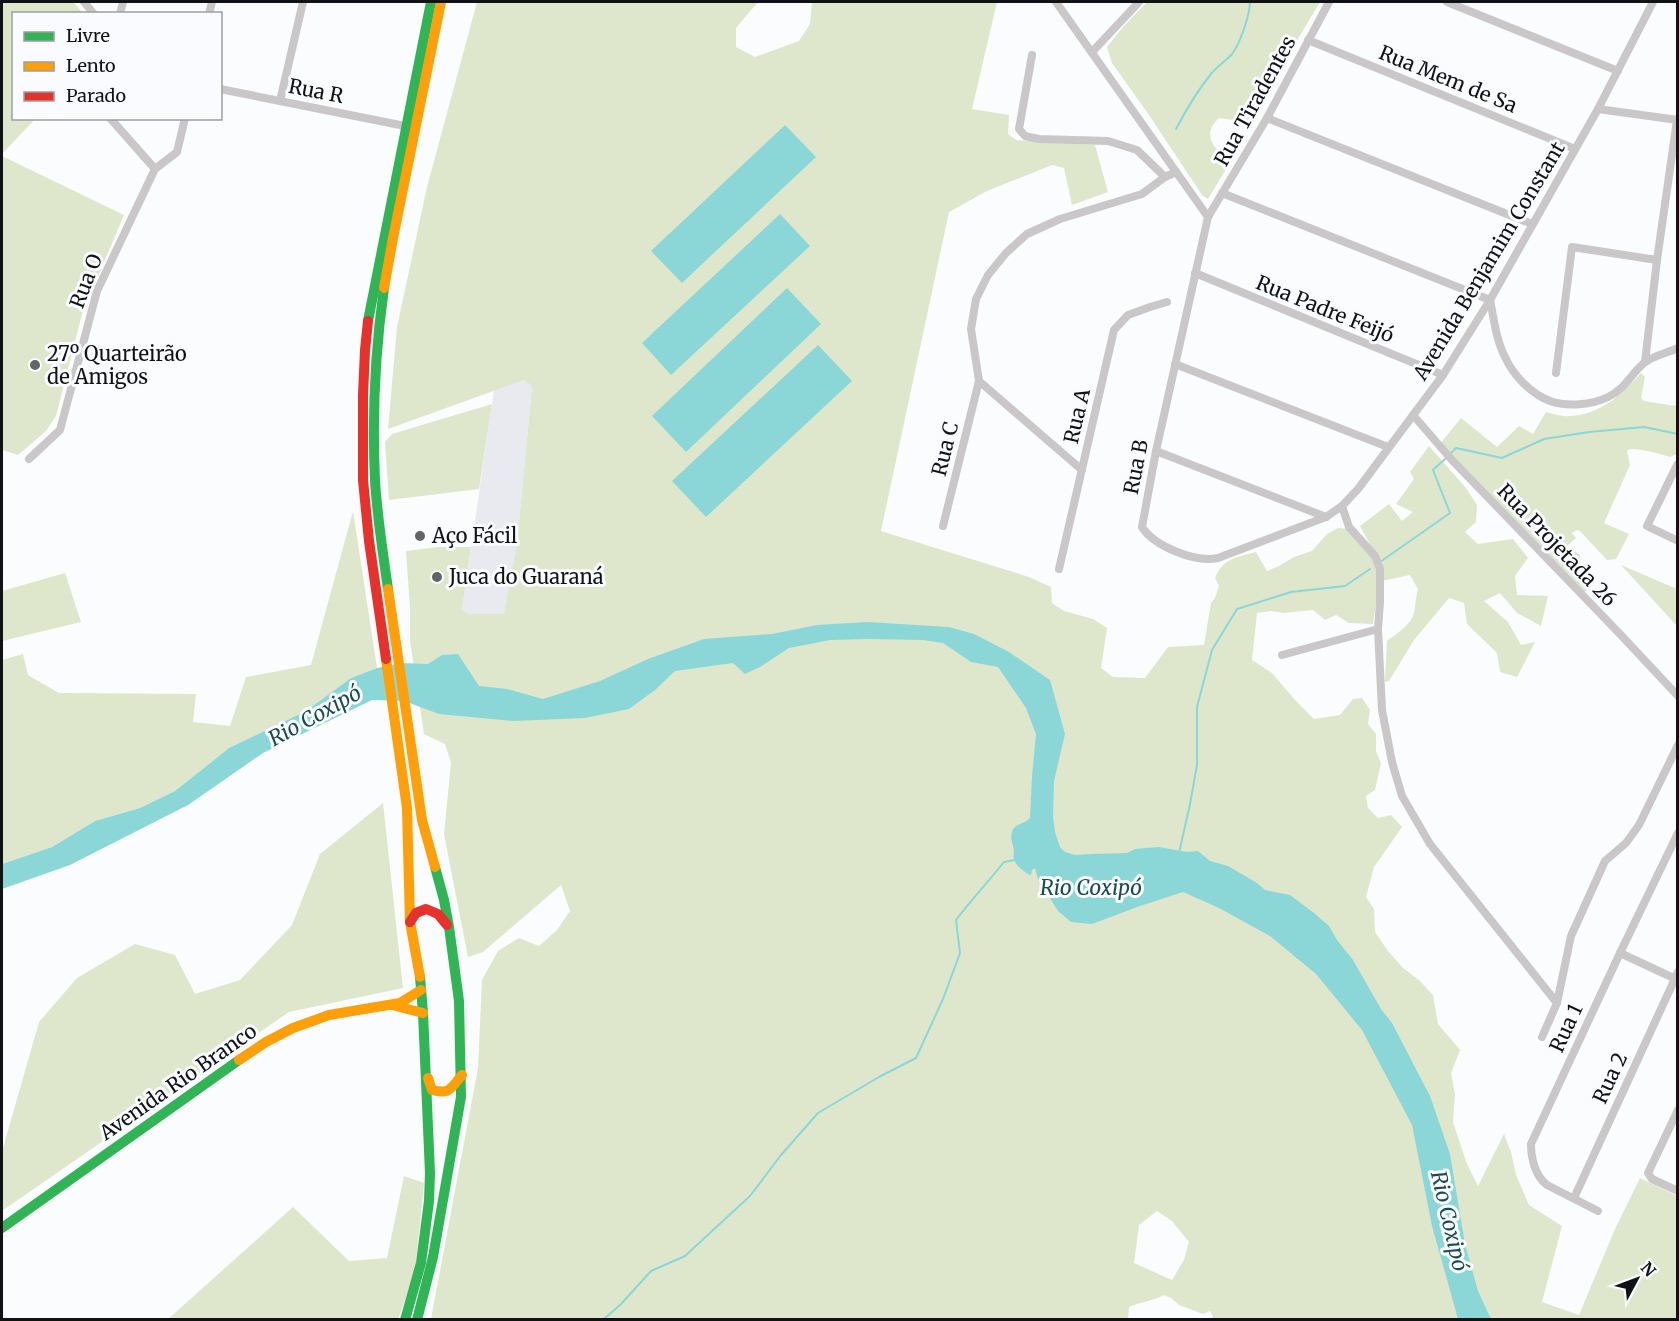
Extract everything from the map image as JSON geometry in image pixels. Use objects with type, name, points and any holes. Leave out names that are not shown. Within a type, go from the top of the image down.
[{"type":"main road","points":[[405,1320],[421,1263],[429,1201],[426,1071],[421,990],[410,922],[407,808],[369,541],[363,480],[363,395],[370,309],[431,2]]},
{"type":"main road","points":[[417,1320],[433,1257],[461,1097],[459,1000],[444,900],[422,820],[394,636],[378,518],[373,427],[380,316],[393,238],[441,2]]},
{"type":"main road","points":[[410,922],[416,913],[426,909],[438,914],[449,927]]},
{"type":"main road","name":"Avenida Rio Branco","points":[[2,1228],[266,1042],[293,1028],[329,1015],[400,1003],[421,990]]},
{"type":"main road","name":"Avenida Rio Branco","points":[[392,1005],[423,1013]]},
{"type":"main road","points":[[426,1071],[432,1090],[442,1094],[449,1090],[462,1074]]},
{"type":"street","points":[[280,101],[303,2]]},
{"type":"street","points":[[1056,2],[1208,217]]},
{"type":"street","points":[[1092,52],[1139,2]]},
{"type":"street","name":"Rua Tiradentes","points":[[1208,217],[1267,118],[1329,2]]},
{"type":"street","points":[[1447,2],[1618,71]]},
{"type":"street","name":"Avenida Benjamim Constant","points":[[1326,517],[1342,506],[1358,489],[1443,375],[1490,300],[1598,109],[1653,2]]},
{"type":"street","name":"Rua Mem de Sa","points":[[1308,40],[1575,148]]},
{"type":"street","points":[[1032,55],[1019,129],[1025,136],[1040,140],[1108,141],[1137,150],[1165,177]]},
{"type":"street","name":"Rua R","points":[[222,89],[405,126]]},
{"type":"street","points":[[1598,109],[1677,120],[1645,362]]},
{"type":"street","points":[[1267,118],[1532,224]]},
{"type":"street","points":[[112,120],[155,169]]},
{"type":"street","name":"Rua O","points":[[29,459],[60,430],[97,291],[155,169],[177,152],[185,120]]},
{"type":"street","points":[[1082,470],[979,381],[971,329],[976,299],[988,275],[1006,253],[1027,234],[1060,219],[1142,194],[1176,172]]},
{"type":"street","points":[[1222,193],[1490,300],[1498,342],[1505,359],[1516,375],[1531,390],[1550,401],[1570,404],[1592,403],[1608,398],[1622,389],[1645,362],[1677,348]]},
{"type":"street","name":"Rua B","points":[[1208,217],[1156,451],[1142,527],[1146,534],[1159,544],[1198,559],[1209,560],[1326,517]]},
{"type":"street","points":[[1556,373],[1572,247],[1657,260]]},
{"type":"street","name":"Rua Padre Feijó","points":[[1195,273],[1443,375]]},
{"type":"street","name":"Rua A","points":[[1059,569],[1114,330],[1128,315],[1167,302]]},
{"type":"street","points":[[1176,364],[1388,447]]},
{"type":"street","name":"Rua C","points":[[943,526],[979,381]]},
{"type":"street","name":"Rua Projetada 26","points":[[1413,415],[1444,452],[1677,696]]},
{"type":"street","points":[[1156,451],[1326,517]]},
{"type":"street","points":[[1677,465],[1647,526],[1677,541]]},
{"type":"street","points":[[1342,506],[1349,527],[1375,556],[1380,568],[1378,629],[1382,710],[1392,762],[1402,796],[1430,844],[1557,1003]]},
{"type":"street","points":[[1282,655],[1378,629]]},
{"type":"street","points":[[1542,1037],[1557,1003],[1571,936],[1605,861],[1626,843],[1639,825],[1677,745]]},
{"type":"street","name":"Rua 1","points":[[1598,1211],[1541,1180],[1531,1144],[1677,833]]},
{"type":"street","points":[[1620,952],[1676,977]]},
{"type":"street","name":"Rua 2","points":[[1574,1198],[1676,977]]},
{"type":"street","points":[[1677,1110],[1648,1173],[1652,1179],[1677,1191]]},
{"type":"shaded area","points":[[524,380],[532,386],[517,543],[504,615],[469,614],[462,610],[494,390]]},
{"type":"green space","points":[[2,2],[73,2],[82,12],[12,12],[12,120],[34,120],[2,154]]},
{"type":"green space","points":[[477,2],[758,2],[736,28],[736,47],[755,57],[799,41],[810,24],[812,2],[997,2],[972,109],[1009,115],[1008,134],[1016,140],[1095,145],[1108,192],[1072,205],[1064,168],[1052,165],[987,191],[949,212],[881,531],[1029,577],[1051,587],[1052,603],[1064,611],[1093,619],[1107,628],[1101,668],[1113,677],[1145,678],[1168,647],[1204,645],[1211,603],[1219,586],[1215,578],[1222,566],[1231,559],[1256,552],[1267,571],[1294,557],[1312,551],[1327,534],[1338,528],[1348,529],[1373,550],[1360,526],[1389,504],[1402,521],[1413,512],[1396,504],[1414,479],[1410,472],[1429,446],[1466,488],[1477,505],[1476,522],[1465,532],[1478,544],[1513,539],[1528,558],[1515,576],[1517,595],[1548,596],[1541,626],[1517,613],[1500,593],[1484,601],[1508,622],[1521,645],[1535,642],[1517,677],[1500,672],[1497,653],[1467,624],[1464,603],[1449,598],[1414,640],[1389,681],[1385,682],[1387,641],[1410,621],[1415,610],[1418,589],[1410,575],[1382,581],[1377,559],[1376,570],[1379,582],[1373,624],[1349,623],[1336,615],[1325,620],[1313,610],[1257,613],[1252,660],[1272,673],[1314,719],[1340,715],[1353,699],[1362,698],[1370,710],[1368,724],[1376,734],[1376,751],[1381,763],[1375,790],[1366,796],[1368,808],[1378,818],[1391,815],[1402,827],[1374,867],[1366,897],[1374,909],[1375,932],[1403,968],[1433,995],[1438,1024],[1460,1050],[1451,1073],[1455,1094],[1453,1122],[1467,1164],[1478,1186],[1504,1134],[1516,1175],[1529,1205],[1562,1226],[1542,1302],[1579,1315],[1615,1229],[1640,1178],[1677,1196],[1677,1319],[1211,1320],[1213,1316],[1210,1311],[1203,1314],[1179,1305],[1164,1295],[1129,1307],[1128,1320],[431,1319],[478,1068],[482,980],[498,951],[519,938],[539,946],[557,930],[570,911],[561,885],[483,952],[468,957],[444,834],[451,763],[445,744],[424,734],[410,641],[406,551],[437,547],[471,547],[462,610],[469,614],[504,614],[517,543],[532,386],[524,380],[388,429],[397,327],[427,187]],"holes":[[[1157,1211],[1172,1221],[1189,1242],[1184,1260],[1172,1280],[1134,1263],[1139,1225]]]},
{"type":"green space","points":[[1147,2],[1320,2],[1245,127],[1233,120],[1219,118],[1213,125],[1210,131],[1212,142],[1229,164],[1208,199],[1202,195],[1112,63],[1107,47]]},
{"type":"green space","points":[[2,156],[124,215],[82,314],[56,416],[46,431],[18,455],[2,450]]},
{"type":"green space","points":[[1641,373],[1645,377],[1641,398],[1644,401],[1677,406],[1677,454],[1670,457],[1640,450],[1627,451],[1630,465],[1604,523],[1629,534],[1616,559],[1607,560],[1577,530],[1572,533],[1576,538],[1565,548],[1580,555],[1580,564],[1575,569],[1574,576],[1578,582],[1594,576],[1596,580],[1585,592],[1581,592],[1439,445],[1461,418],[1497,447],[1519,426],[1533,434],[1546,412],[1561,416],[1581,415],[1601,407],[1618,396]]},
{"type":"green space","points":[[492,404],[479,489],[389,500],[385,442],[392,434]]},
{"type":"green space","points":[[353,511],[377,668],[351,678],[306,711],[229,748],[175,791],[140,808],[95,821],[52,847],[2,864],[2,660],[23,654],[28,675],[59,693],[196,694],[193,722],[230,726],[246,677],[311,665]]},
{"type":"green space","points":[[1621,565],[1677,589],[1677,626]]},
{"type":"green space","points":[[65,573],[81,622],[2,641],[2,591]]},
{"type":"green space","points":[[383,803],[403,988],[289,1012],[2,1211],[3,1148],[39,1022],[77,978],[135,944],[175,955],[195,994],[240,980],[292,925],[320,854]]},
{"type":"green space","points":[[404,1176],[424,1183],[415,1273],[398,1319],[167,1320],[293,1207],[349,1261],[387,1258]]},
{"type":"water","points":[[785,125],[816,157],[682,283],[651,251]]},
{"type":"water","points":[[780,214],[810,246],[671,375],[642,343]]},
{"type":"water","points":[[787,288],[821,324],[686,452],[652,416]]},
{"type":"water","points":[[818,345],[852,381],[706,517],[672,481]]},
{"type":"water","name":"Rio Coxipó","points":[[867,622],[949,627],[974,634],[1009,652],[1050,680],[1065,734],[1054,781],[1053,817],[1060,847],[1065,852],[1075,855],[1127,853],[1135,849],[1159,847],[1187,852],[1198,851],[1210,861],[1228,866],[1265,890],[1290,895],[1329,926],[1392,1023],[1430,1096],[1450,1154],[1465,1244],[1478,1291],[1491,1319],[1458,1319],[1432,1226],[1412,1125],[1362,1030],[1316,974],[1270,936],[1219,908],[1183,892],[1092,924],[1071,922],[1058,911],[1038,879],[1035,868],[1031,875],[1017,865],[1011,839],[1014,828],[1030,818],[1036,734],[1026,708],[998,667],[971,662],[943,643],[923,640],[830,640],[789,648],[745,674],[733,663],[675,671],[655,690],[629,709],[585,718],[514,721],[439,714],[404,701],[372,700],[263,753],[188,805],[70,865],[2,889],[2,864],[52,847],[95,821],[140,808],[175,791],[229,748],[306,711],[351,678],[377,668],[401,663],[428,664],[442,655],[458,654],[479,686],[507,689],[543,699],[600,681],[648,659],[704,639],[772,634],[817,625]]},
{"type":"waterway","points":[[1176,129],[1206,80],[1230,57],[1235,49],[1246,21],[1250,2]]},
{"type":"waterway","points":[[1450,454],[1456,448],[1502,458],[1544,439],[1644,427],[1678,434]]},
{"type":"waterway","points":[[1380,562],[1450,513],[1433,470],[1446,458]]},
{"type":"waterway","points":[[1179,853],[1197,765],[1197,707],[1212,650],[1237,609],[1291,592],[1345,586],[1370,569]]},
{"type":"waterway","points":[[603,1320],[651,1271],[685,1256],[750,1196],[781,1155],[818,1113],[916,1058],[943,999],[960,953],[956,920],[1004,862],[1015,860]]},
{"type":"traffic: fast","points":[[368,321],[431,2]]},
{"type":"traffic: fast","points":[[384,288],[376,360],[374,456],[377,507],[388,589]]},
{"type":"traffic: fast","points":[[417,1320],[433,1257],[461,1097],[459,1001],[449,927],[435,867]]},
{"type":"traffic: fast","points":[[405,1320],[421,1263],[429,1201],[430,1173],[420,977]]},
{"type":"traffic: fast","points":[[2,1228],[239,1060]]},
{"type":"traffic: slow","points":[[384,288],[441,2]]},
{"type":"traffic: slow","points":[[388,589],[422,820],[435,867]]},
{"type":"traffic: slow","points":[[386,659],[407,808],[410,922],[420,977]]},
{"type":"traffic: slow","points":[[239,1060],[293,1028],[329,1015],[400,1003],[421,990]]},
{"type":"traffic: slow","points":[[392,1005],[423,1013]]},
{"type":"traffic: slow","points":[[428,1078],[432,1090],[443,1092],[450,1089],[462,1075]]},
{"type":"traffic: jam","points":[[368,321],[363,395],[363,480],[369,541],[386,659]]},
{"type":"traffic: jam","points":[[410,922],[416,913],[426,909],[438,914],[447,925]]},
{"type":"place","name":"27º Quarteirão de Amigos","points":[[35,365]]},
{"type":"place","name":"Aço Fácil","points":[[420,536]]},
{"type":"place","name":"Juca do Guaraná","points":[[437,577]]}]
